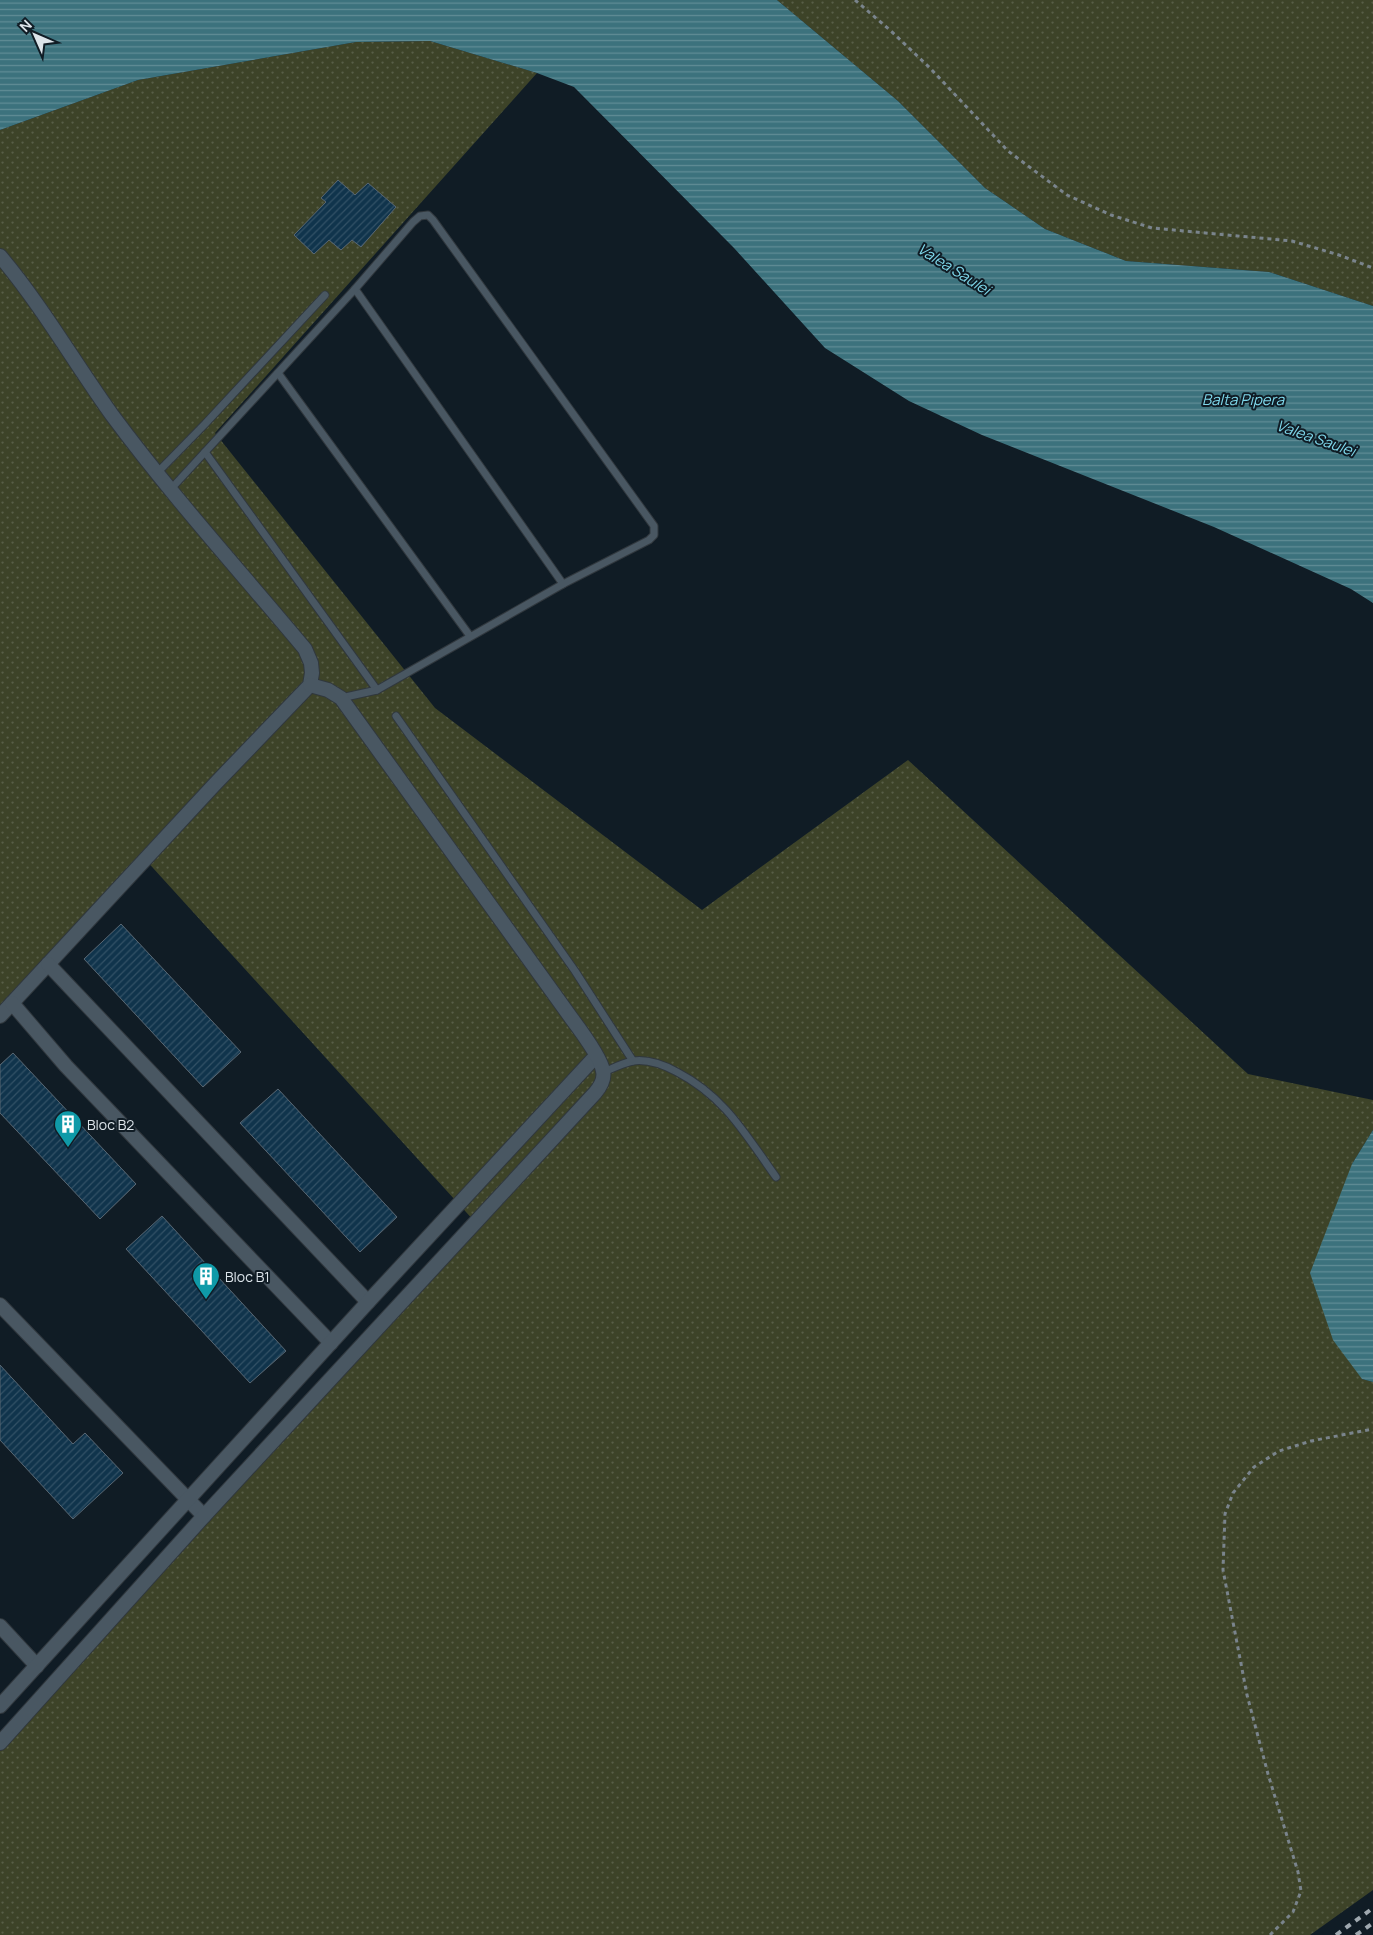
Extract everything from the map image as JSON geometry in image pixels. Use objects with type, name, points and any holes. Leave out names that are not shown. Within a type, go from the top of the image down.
[{"type":"street","points":[[0,256],[37,303],[111,413],[156,474],[305,649],[311,663],[312,673],[310,685],[0,1016]]},
{"type":"street","points":[[0,1743],[204,1516],[601,1086],[604,1072],[572,1019],[341,698],[328,690],[310,685]]},
{"type":"street","points":[[48,964],[368,1302]]},
{"type":"street","points":[[12,1003],[66,1066],[331,1343]]},
{"type":"street","points":[[0,1706],[368,1302],[596,1056]]},
{"type":"street","points":[[0,1305],[204,1516]]},
{"type":"street","points":[[129,1564],[146,1581]]},
{"type":"street","points":[[0,1626],[37,1666]]},
{"type":"lane","points":[[170,490],[413,222],[420,216],[428,216],[445,236],[654,526],[654,535],[470,636],[377,690],[341,698]]},
{"type":"lane","points":[[354,288],[563,584]]},
{"type":"lane","points":[[156,474],[325,295]]},
{"type":"lane","points":[[278,373],[470,636]]},
{"type":"lane","points":[[205,452],[377,690]]},
{"type":"lane","points":[[396,716],[575,972],[634,1061]]},
{"type":"lane","points":[[604,1072],[634,1061],[661,1064],[693,1081],[714,1096],[730,1113],[776,1177]]},
{"type":"path","points":[[855,0],[930,68],[1008,151],[1067,195],[1111,215],[1152,228],[1292,241],[1339,255],[1373,268]]},
{"type":"path","points":[[1270,1935],[1293,1912],[1302,1891],[1247,1695],[1223,1570],[1224,1514],[1233,1493],[1254,1467],[1279,1451],[1311,1441],[1373,1429]]},
{"type":"green space","points":[[777,0],[1373,0],[1373,306],[1269,272],[1126,261],[1045,229],[985,188],[898,101]]},
{"type":"green space","points":[[430,41],[537,73],[215,433],[435,708],[702,910],[908,760],[1248,1074],[1373,1100],[1373,1130],[1352,1164],[1362,1379],[1373,1382],[1373,1890],[1310,1935],[0,1935],[0,1735],[476,1223],[143,857],[0,1005],[0,130],[138,80],[356,42]]},
{"type":"water","name":"Balta Pipera","points":[[0,0],[777,0],[898,101],[985,188],[1045,229],[1126,261],[1269,272],[1373,306],[1373,603],[1351,589],[1214,527],[982,435],[909,401],[825,348],[734,248],[574,87],[537,73],[430,41],[356,42],[138,80],[0,130]]},
{"type":"water","points":[[1373,1130],[1373,1382],[1362,1379],[1333,1340],[1310,1273],[1352,1164]]},
{"type":"building","points":[[338,180],[355,195],[368,183],[396,207],[361,247],[352,240],[341,250],[329,240],[314,254],[294,235],[326,202],[321,198]]},
{"type":"building","points":[[121,924],[241,1052],[203,1087],[84,959]]},
{"type":"building","name":"Bloc B2","points":[[13,1053],[136,1184],[100,1219],[0,1113],[0,1065]]},
{"type":"building","points":[[278,1089],[397,1217],[360,1252],[240,1123]]},
{"type":"building","name":"Bloc B1","points":[[162,1216],[286,1351],[250,1383],[126,1249]]},
{"type":"building","points":[[0,1365],[73,1444],[85,1433],[123,1473],[73,1519],[0,1440]]},
{"type":"railway","points":[[1336,1935],[1373,1908]]},
{"type":"railway","points":[[1356,1935],[1373,1923]]},
{"type":"place","name":"Bloc B2","points":[[68,1148]]},
{"type":"place","name":"Bloc B1","points":[[206,1300]]},
{"type":"water label","name":"Valea Saulei","points":[[954,269]]},
{"type":"water label","name":"Valea Saulei","points":[[1316,438]]}]
